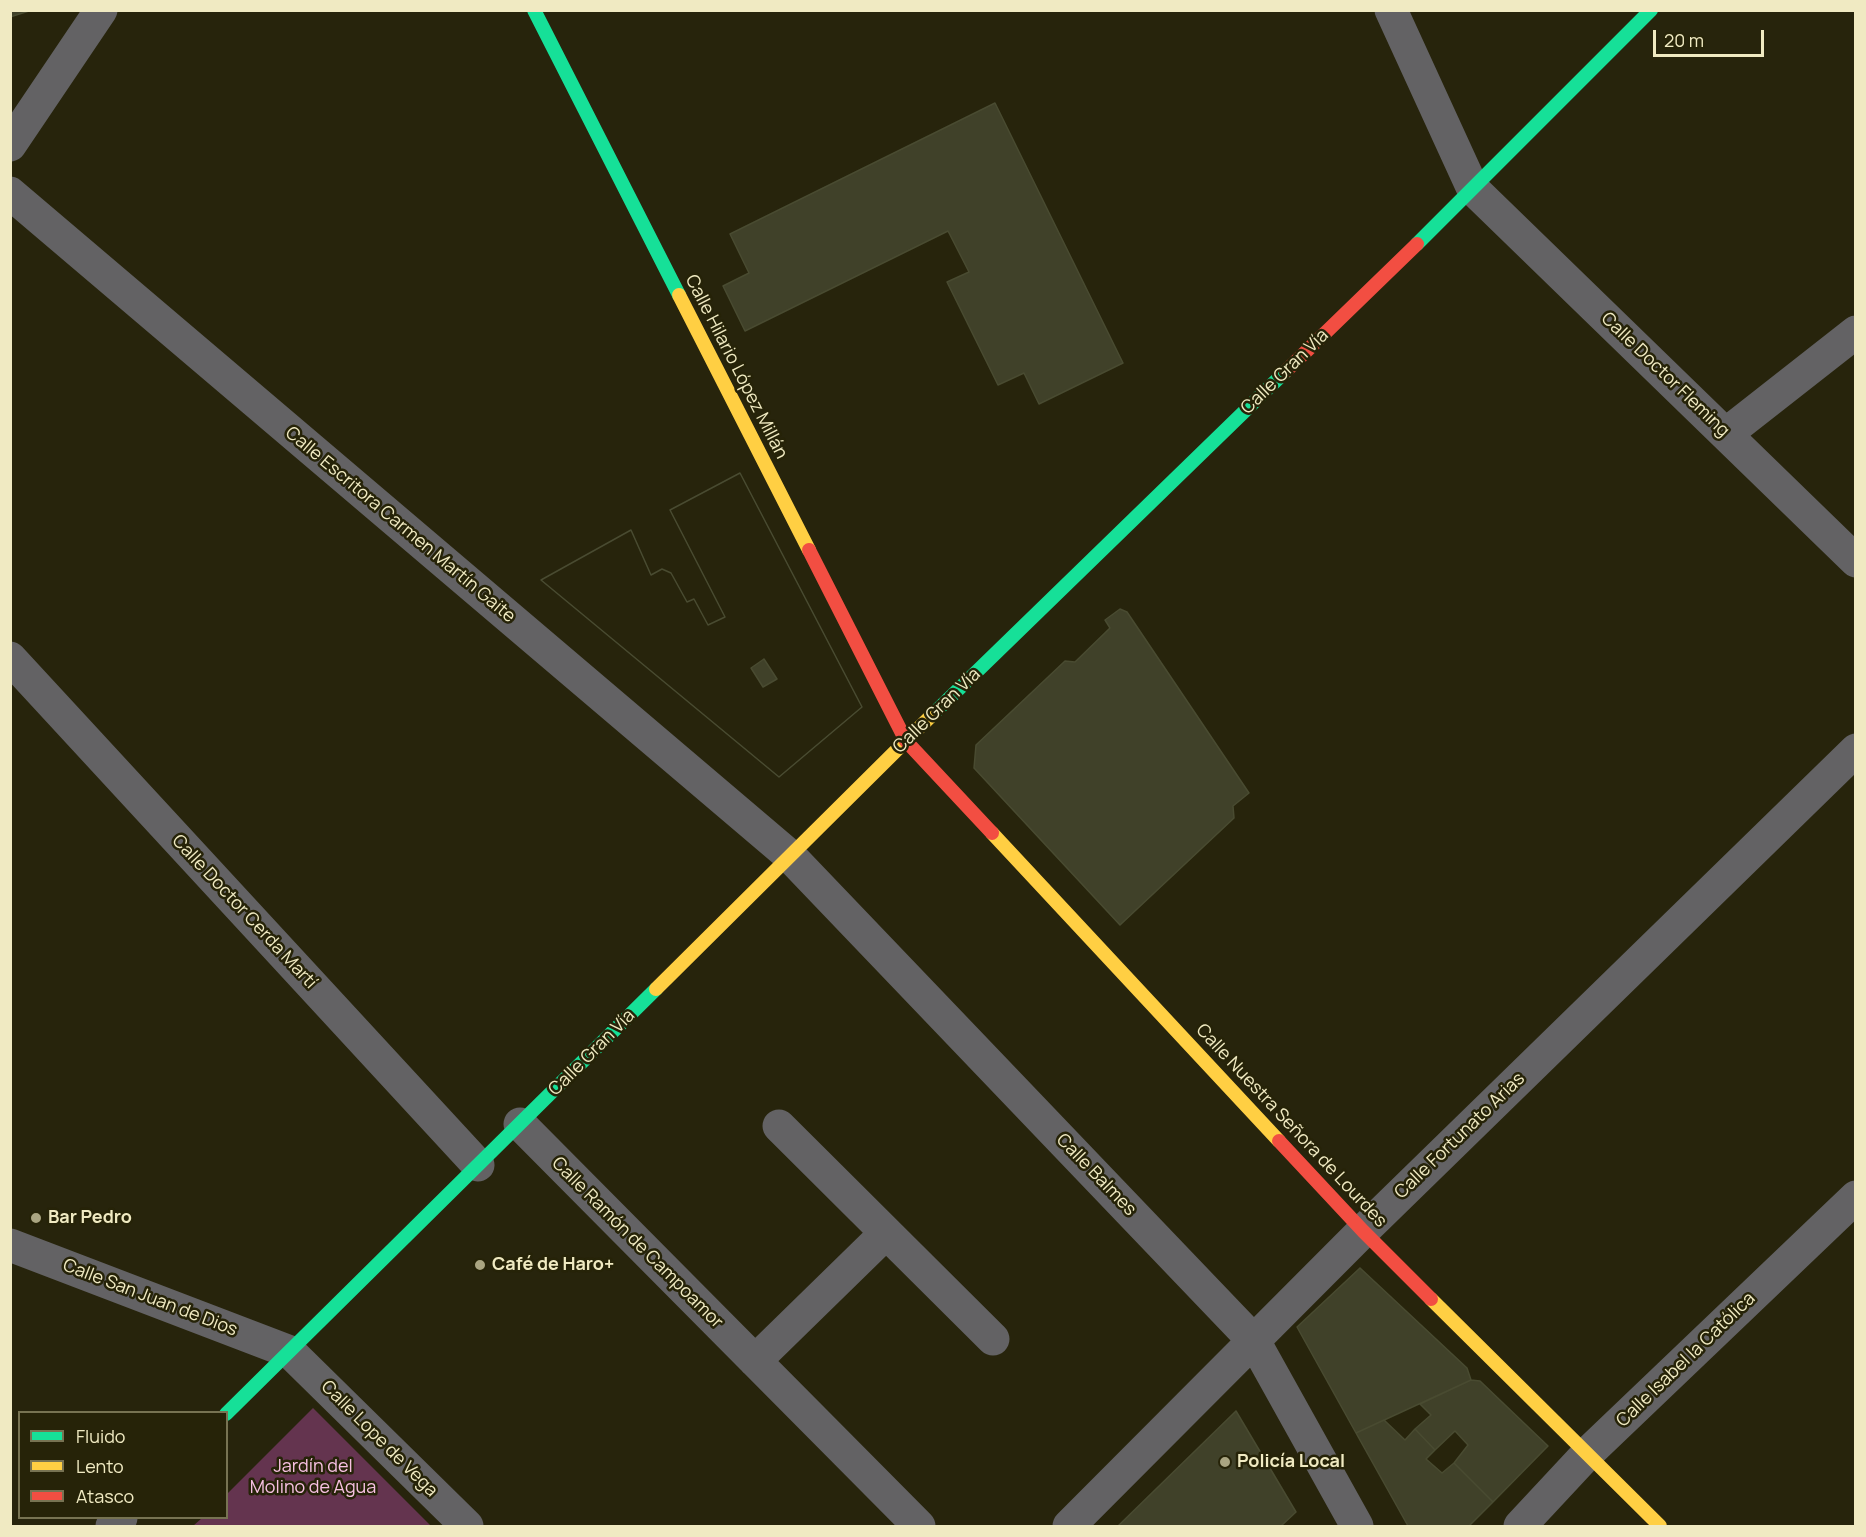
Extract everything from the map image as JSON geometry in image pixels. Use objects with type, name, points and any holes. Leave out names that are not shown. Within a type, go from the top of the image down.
[{"type":"street","points":[[10,145],[101,10]]},
{"type":"street","name":"Calle Hilario López Millán","points":[[534,10],[906,741]]},
{"type":"street","points":[[1391,10],[1473,189]]},
{"type":"street","name":"Calle Gran Vía","points":[[228,1412],[906,741],[1473,189],[1651,10]]},
{"type":"street","name":"Calle Doctor Fleming","points":[[1473,189],[1856,561]]},
{"type":"street","name":"Calle Escritora Carmen Martín Gaite","points":[[10,193],[790,856]]},
{"type":"street","points":[[1726,434],[1856,332]]},
{"type":"street","name":"Calle Doctor Cerda Martí","points":[[10,658],[478,1165]]},
{"type":"street","name":"Calle Nuestra Señora de Lourdes","points":[[906,741],[1363,1231],[1660,1527]]},
{"type":"street","name":"Calle Fortunato Arias","points":[[1069,1527],[1363,1231],[1856,750]]},
{"type":"street","name":"Calle Balmes","points":[[790,856],[1254,1341],[1357,1527]]},
{"type":"street","name":"Calle Ramón de Campoamor","points":[[520,1124],[919,1527]]},
{"type":"street","points":[[779,1126],[993,1340]]},
{"type":"street","name":"Calle Isabel la Católica","points":[[1520,1527],[1588,1453],[1856,1197]]},
{"type":"street","points":[[755,1361],[886,1233]]},
{"type":"street","name":"Calle San Juan de Dios","points":[[10,1245],[290,1352]]},
{"type":"street","name":"Calle Lope de Vega","points":[[290,1352],[467,1527]]},
{"type":"green space","name":"Jardín del Molino de Agua","points":[[313,1408],[431,1526],[193,1526],[201,1519],[228,1519],[228,1493]]},
{"type":"building","points":[[10,10],[32,10],[10,17]]},
{"type":"building","points":[[995,103],[1123,363],[1039,404],[1024,373],[998,385],[947,282],[969,272],[948,231],[745,331],[723,286],[749,273],[730,234]]},
{"type":"building","points":[[740,473],[862,707],[779,777],[541,580],[631,530],[651,575],[662,569],[671,573],[687,602],[694,599],[708,625],[725,617],[670,510]],"holes":[[[764,659],[777,679],[763,687],[751,668]]]},
{"type":"building","points":[[740,473],[862,707],[779,777],[541,580],[631,530],[651,575],[662,569],[671,573],[687,602],[694,599],[708,625],[725,617],[670,510]]},
{"type":"building","points":[[1120,609],[1127,612],[1249,793],[1233,806],[1234,818],[1120,925],[974,768],[976,745],[1065,661],[1075,662],[1110,628],[1105,620]]},
{"type":"building","points":[[1360,1268],[1467,1368],[1471,1380],[1356,1433],[1297,1327]]},
{"type":"building","points":[[1471,1380],[1480,1381],[1548,1446],[1493,1502],[1454,1463],[1468,1445],[1455,1431],[1435,1450],[1415,1429],[1431,1415],[1420,1404]]},
{"type":"building","name":"Policía Local","points":[[1236,1411],[1296,1512],[1281,1526],[1118,1526]]},
{"type":"building","points":[[1384,1420],[1405,1440],[1415,1429],[1435,1450],[1426,1459],[1442,1473],[1454,1463],[1493,1502],[1469,1526],[1408,1526],[1356,1433]]},
{"type":"traffic: fast","points":[[534,10],[679,295]]},
{"type":"traffic: fast","points":[[1417,244],[1651,10]]},
{"type":"traffic: fast","points":[[930,717],[1286,371]]},
{"type":"traffic: fast","points":[[228,1412],[656,989]]},
{"type":"traffic: slow","points":[[679,295],[809,550]]},
{"type":"traffic: slow","points":[[656,989],[930,717]]},
{"type":"traffic: slow","points":[[992,833],[1279,1141]]},
{"type":"traffic: slow","points":[[1431,1299],[1660,1526]]},
{"type":"traffic: jam","points":[[1286,371],[1417,244]]},
{"type":"traffic: jam","points":[[809,550],[906,741],[992,833]]},
{"type":"traffic: jam","points":[[1279,1141],[1363,1231],[1431,1299]]},
{"type":"place","name":"Bar Pedro","points":[[36,1218]]},
{"type":"place","name":"Café de Haro+","points":[[480,1265]]},
{"type":"place","name":"Policía Local","points":[[1225,1462]]}]
